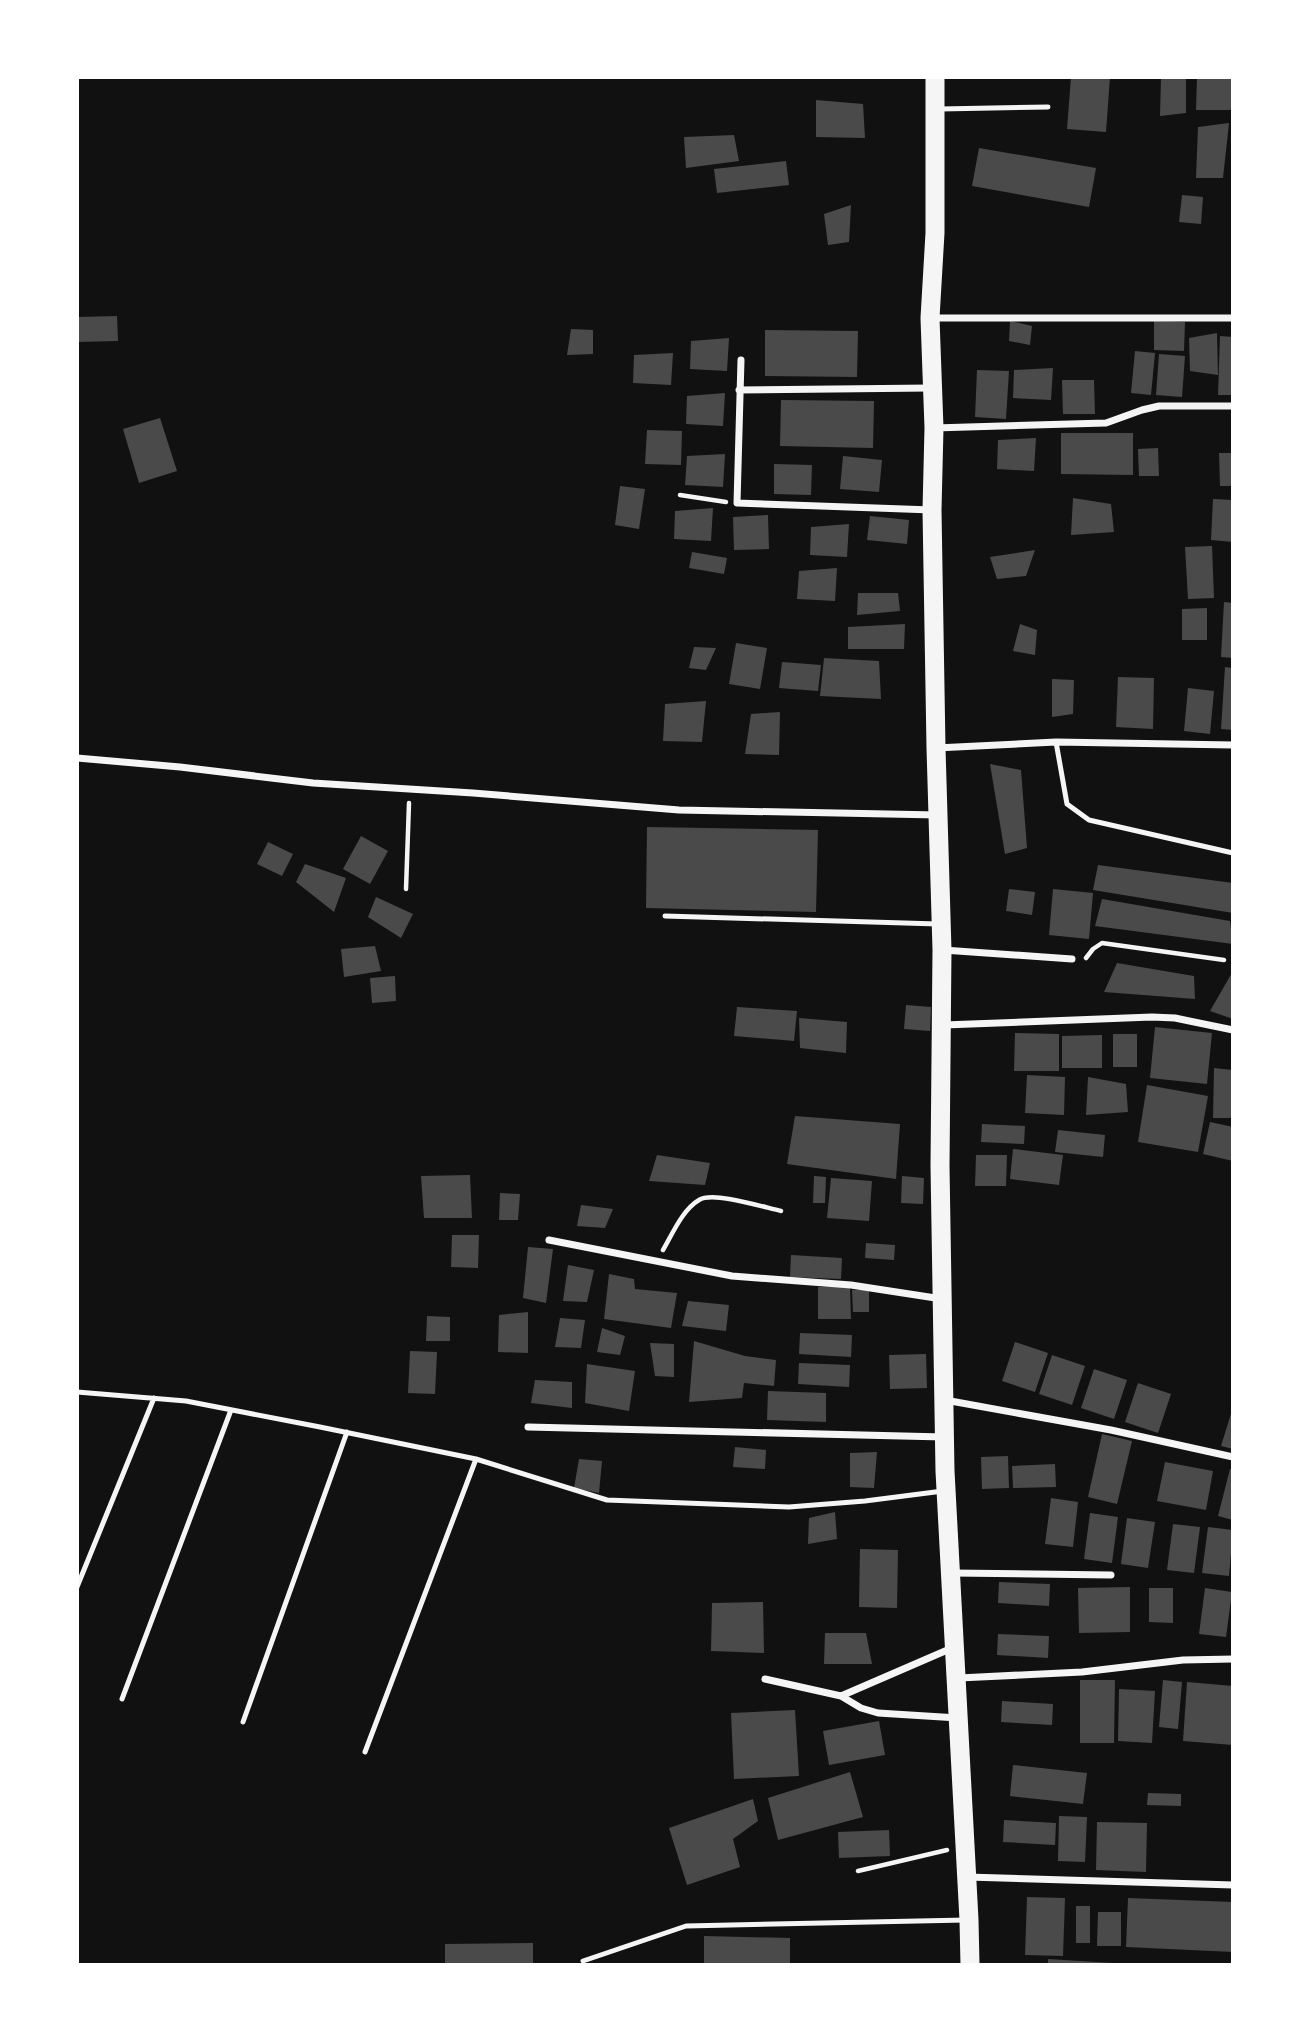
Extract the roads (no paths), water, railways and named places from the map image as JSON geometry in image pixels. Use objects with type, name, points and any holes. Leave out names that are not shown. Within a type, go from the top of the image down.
[{"type":"highway","points":[[935,77],[935,233],[930,318],[936,748],[942,950],[940,1167],[944,1400],[953,1648],[959,1718],[970,1965]]},
{"type":"street","points":[[930,318],[1233,318]]},
{"type":"street","points":[[741,360],[737,503],[932,510]]},
{"type":"street","points":[[739,390],[931,388]]},
{"type":"street","points":[[933,428],[1106,423],[1158,406],[1233,407]]},
{"type":"street","points":[[936,748],[1056,742],[1233,745]]},
{"type":"street","points":[[77,758],[313,783],[680,810],[939,816]]},
{"type":"street","points":[[942,950],[1072,959]]},
{"type":"street","points":[[940,1025],[1152,1017],[1175,1018],[1233,1030]]},
{"type":"street","points":[[549,1240],[732,1276],[851,1285],[943,1299]]},
{"type":"street","points":[[944,1400],[1111,1430],[1233,1457]]},
{"type":"street","points":[[528,1427],[946,1437]]},
{"type":"street","points":[[952,1573],[1111,1575]]},
{"type":"street","points":[[841,1696],[953,1648]]},
{"type":"street","points":[[955,1678],[1082,1672],[1183,1660],[1233,1659]]},
{"type":"street","points":[[765,1679],[841,1696],[878,1713],[959,1718]]},
{"type":"street","points":[[966,1877],[1233,1885]]},
{"type":"lane","points":[[936,109],[1048,107]]},
{"type":"lane","points":[[1056,742],[1067,804],[1089,820],[1233,853]]},
{"type":"lane","points":[[665,916],[941,924]]},
{"type":"lane","points":[[77,1392],[186,1401],[347,1432],[476,1459],[607,1500],[789,1507],[865,1501],[946,1490]]},
{"type":"lane","points":[[77,1587],[154,1398]]},
{"type":"lane","points":[[122,1699],[231,1410]]},
{"type":"lane","points":[[243,1721],[347,1432]]},
{"type":"lane","points":[[365,1752],[476,1459]]},
{"type":"lane","points":[[583,1961],[686,1926],[969,1920]]}]
